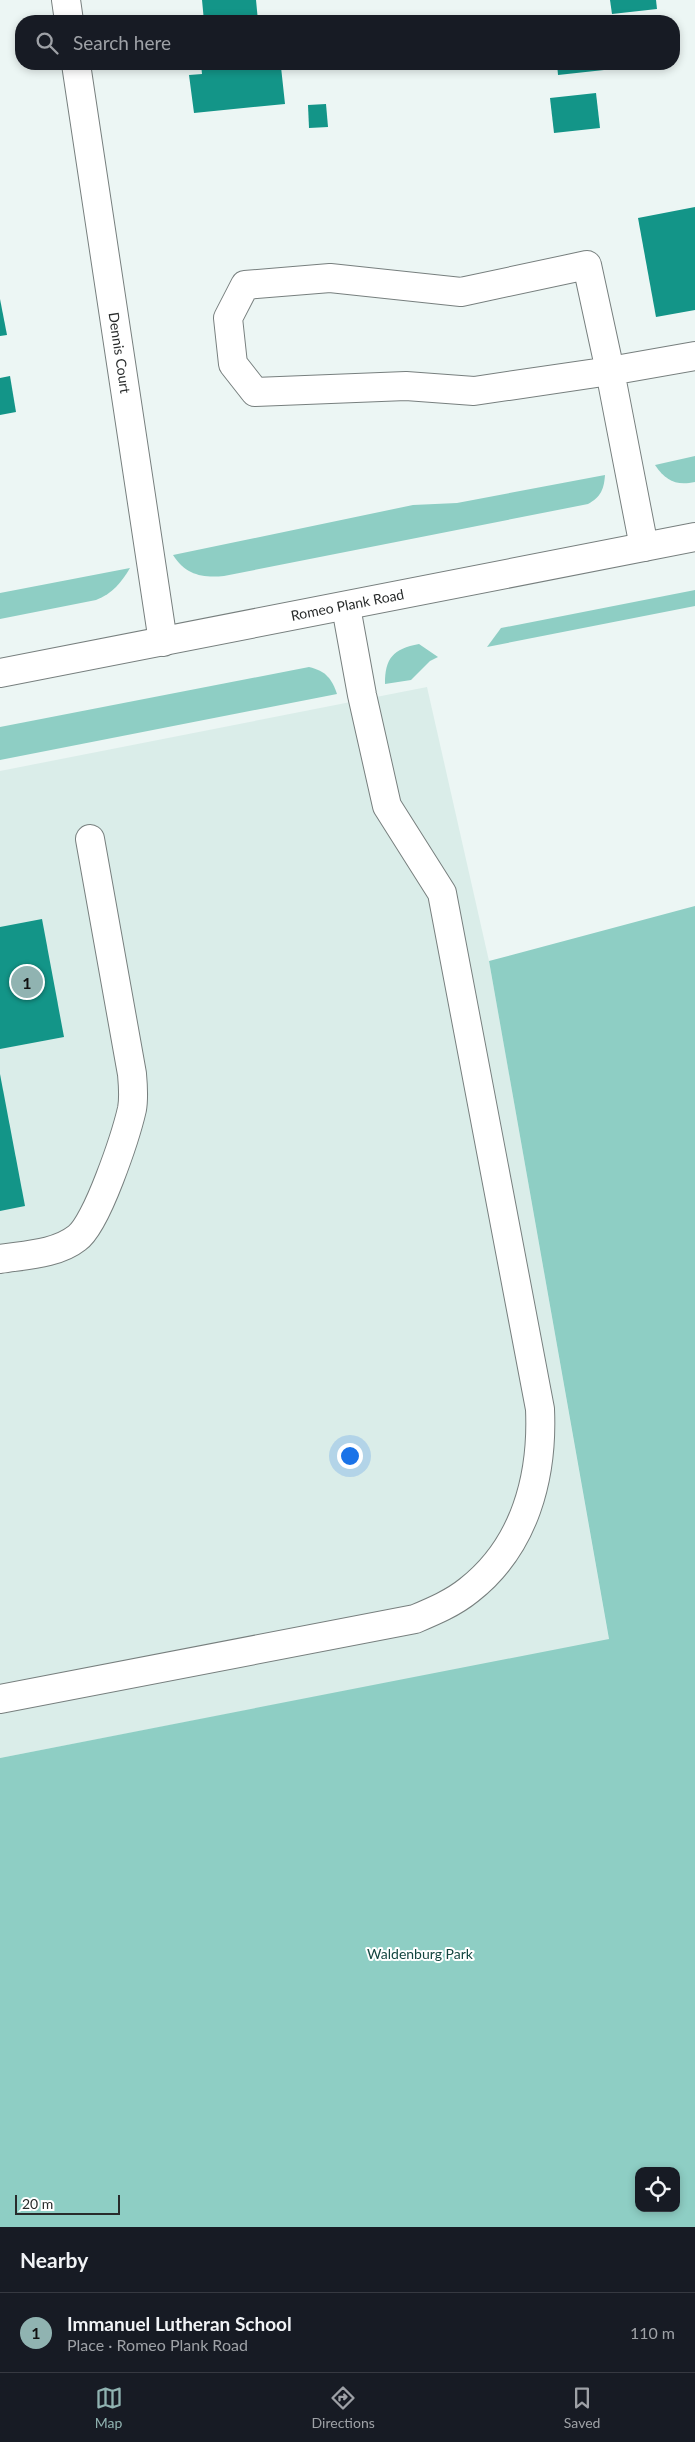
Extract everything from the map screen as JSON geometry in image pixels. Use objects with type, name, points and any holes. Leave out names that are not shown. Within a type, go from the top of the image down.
[{"type":"main road","points":[[66,0],[68,15]]},
{"type":"main road","name":"Dennis Court","points":[[77,70],[163,642]]},
{"type":"main road","points":[[644,547],[610,371],[587,266],[461,292],[330,278],[245,285],[228,318],[233,364],[255,392],[406,386],[474,391],[610,371],[695,356]]},
{"type":"main road","name":"Romeo Plank Road","points":[[0,674],[695,537]]},
{"type":"main road","points":[[0,1699],[415,1618],[443,1607],[469,1590],[488,1571],[517,1535],[530,1503],[541,1440],[540,1409],[442,893],[387,806],[362,695],[346,607]]},
{"type":"main road","points":[[0,1259],[65,1246],[89,1227],[98,1208],[132,1108],[132,1074],[90,839]]},
{"type":"shaded area","points":[[427,687],[489,961],[609,1640],[0,1758],[0,771]]},
{"type":"green space","points":[[695,456],[695,482],[677,483],[672,481],[663,475],[655,465]]},
{"type":"green space","points":[[605,475],[601,492],[588,504],[224,576],[202,576],[195,574],[183,567],[173,555],[413,505],[457,503]]},
{"type":"green space","points":[[130,568],[116,587],[96,600],[0,619],[0,593]]},
{"type":"green space","points":[[695,590],[695,606],[487,647],[501,628]]},
{"type":"green space","points":[[419,644],[438,657],[430,661],[411,680],[385,684],[387,667],[392,656],[403,649]]},
{"type":"green space","points":[[309,667],[328,676],[337,694],[0,760],[0,727]]},
{"type":"green space","name":"Waldenburg Park","points":[[695,906],[695,2227],[0,2227],[0,1758],[609,1639],[489,961]]},
{"type":"building","points":[[202,0],[256,0],[257,15],[203,15]]},
{"type":"building","points":[[610,0],[656,0],[657,9],[612,14]]},
{"type":"building","points":[[202,70],[281,70],[285,104],[194,113],[189,75],[202,74]]},
{"type":"building","points":[[558,70],[604,70],[558,75]]},
{"type":"building","points":[[596,93],[600,128],[554,133],[550,98]]},
{"type":"building","points":[[326,104],[328,127],[309,128],[308,105]]},
{"type":"building","points":[[695,207],[695,310],[656,317],[638,218]]},
{"type":"building","points":[[0,299],[7,335],[0,336]]},
{"type":"building","points":[[10,376],[16,412],[0,415],[0,378]]},
{"type":"building","points":[[42,919],[64,1037],[0,1049],[0,927]]},
{"type":"building","points":[[0,1074],[25,1206],[0,1211]]},
{"type":"place","name":"Immanuel Lutheran School","points":[[27,982]]}]
